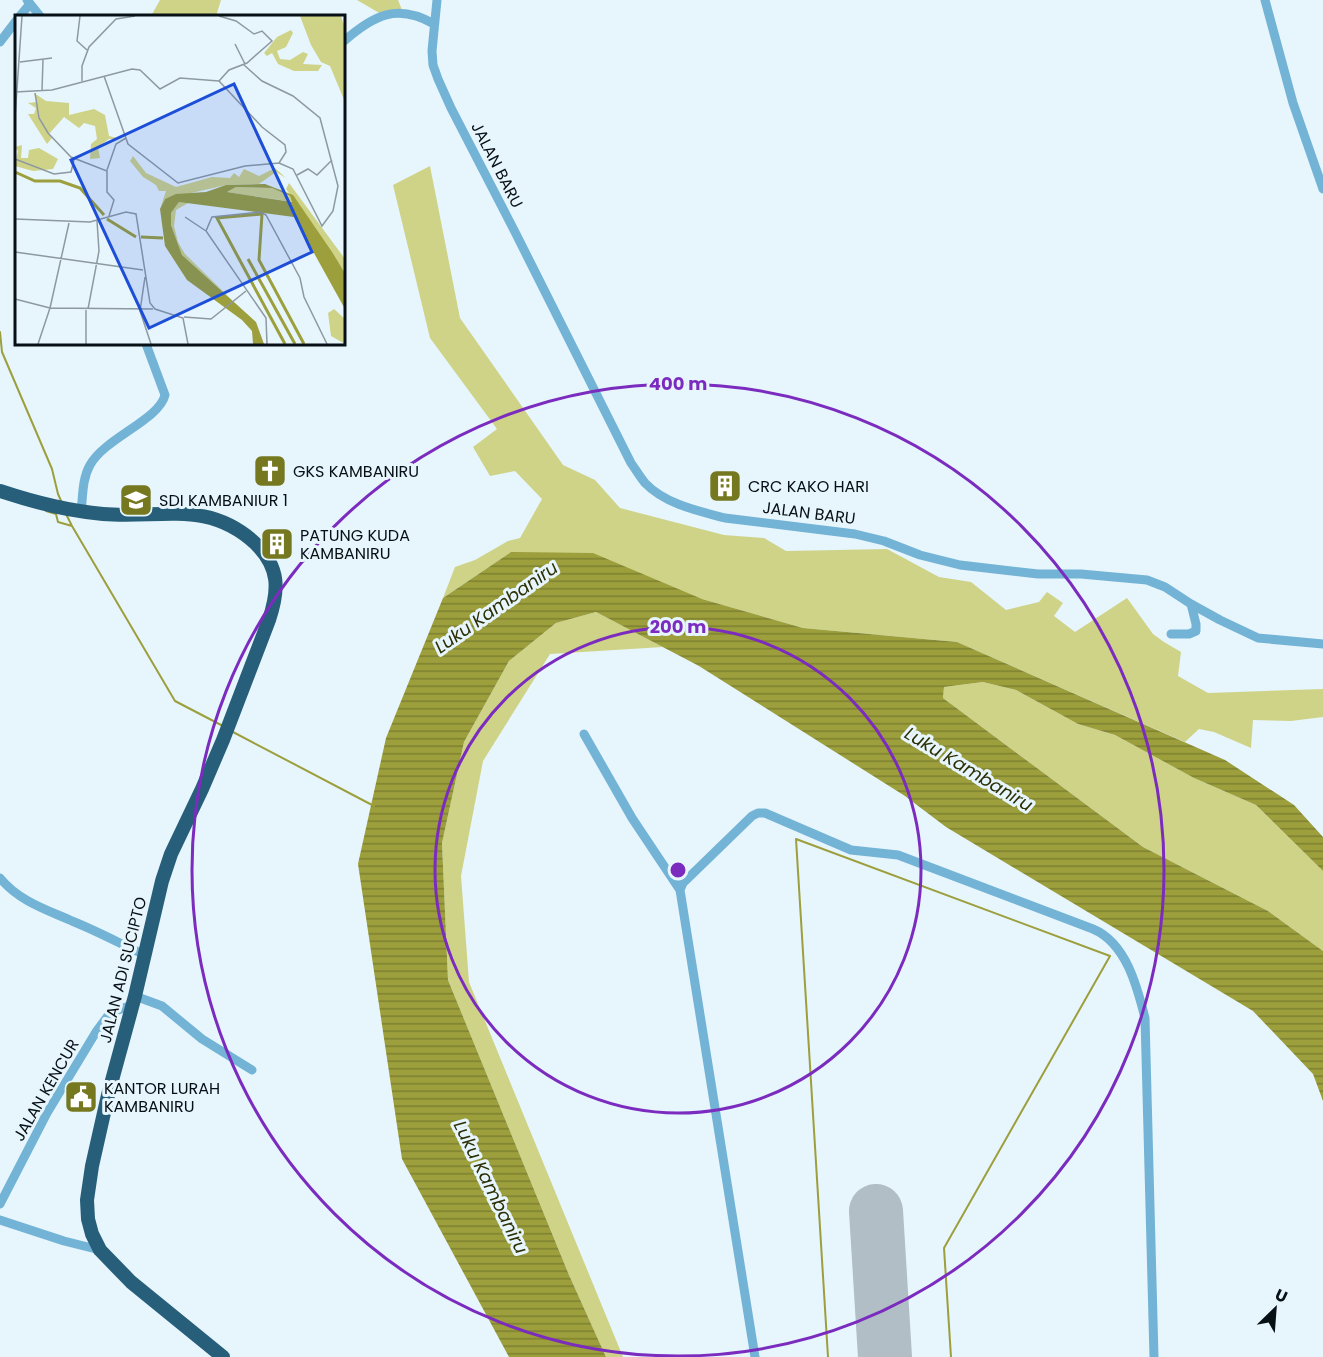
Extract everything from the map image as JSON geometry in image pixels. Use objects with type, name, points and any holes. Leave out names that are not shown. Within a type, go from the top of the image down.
[{"type":"highway","points":[[0,491],[78,511]]},
{"type":"highway","name":"JALAN ADI SUCIPTO","points":[[78,511],[116,514],[177,513],[225,522],[241,532],[265,553],[275,576],[274,602],[226,734],[171,854],[162,881],[134,1001],[108,1095],[92,1166],[86,1209],[92,1234],[100,1250],[132,1282],[224,1357]]},
{"type":"street","name":"JALAN BARU","points":[[437,0],[432,51],[433,65],[451,108],[631,463],[645,483],[659,495],[725,518],[855,534],[960,565],[1038,574],[1081,574],[1146,580],[1165,587],[1229,625],[1258,638],[1323,644]]},
{"type":"street","points":[[1265,0],[1293,104],[1323,189]]},
{"type":"street","points":[[28,2],[39,15]]},
{"type":"street","points":[[345,40],[371,22],[399,12],[423,18],[434,24]]},
{"type":"street","points":[[0,42],[15,22]]},
{"type":"street","points":[[78,511],[89,467],[99,452],[151,414],[163,401],[165,395],[146,345]]},
{"type":"street","points":[[1171,634],[1190,634],[1196,631],[1191,604]]},
{"type":"street","points":[[584,734],[632,818],[680,890],[756,1357]]},
{"type":"street","points":[[680,890],[683,883],[748,819],[758,813],[765,813],[851,850],[898,855],[1093,929],[1117,948],[1132,972],[1144,1018],[1154,1357]]},
{"type":"street","points":[[0,878],[33,905],[145,955]]},
{"type":"street","points":[[134,1001],[167,1009],[202,1039],[252,1070]]},
{"type":"street","name":"JALAN KENCUR","points":[[0,1204],[47,1113],[96,1032],[110,1013],[134,1001]]},
{"type":"street","points":[[0,1220],[100,1250]]},
{"type":"green space","points":[[160,0],[221,0],[216,15],[152,15]]},
{"type":"green space","points":[[357,0],[398,0],[402,10],[381,14]]},
{"type":"green space","points":[[430,166],[460,318],[563,465],[595,480],[620,508],[724,535],[764,538],[786,551],[887,549],[939,577],[971,582],[1006,610],[1039,602],[1047,592],[1063,603],[1054,616],[1075,632],[1127,598],[1153,634],[1181,652],[1178,676],[1208,693],[1323,689],[1323,717],[1291,721],[1253,720],[1251,748],[1214,732],[1199,729],[1185,742],[957,642],[803,628],[702,599],[511,552],[443,598],[455,567],[475,560],[508,541],[520,538],[542,499],[515,471],[490,476],[473,447],[497,429],[430,338],[393,185]]},
{"type":"green space","points":[[596,612],[663,647],[550,654],[483,761],[461,876],[469,982],[623,1357],[606,1357],[569,1275],[448,980],[442,843],[464,742],[509,661],[556,623]]},
{"type":"green space","points":[[983,682],[1016,690],[1078,724],[1115,735],[1194,778],[1256,805],[1323,871],[1323,951],[1268,911],[1143,847],[943,698],[944,687]]},
{"type":"water","name":"Luku Kambaniru","points":[[511,552],[593,553],[702,599],[803,628],[957,642],[1225,760],[1294,805],[1323,837],[1323,871],[1256,805],[1194,778],[1115,735],[1078,724],[1016,690],[983,682],[944,687],[943,698],[1143,847],[1268,911],[1323,951],[1323,1101],[1313,1074],[1253,1011],[946,827],[905,796],[699,666],[596,612],[556,623],[509,661],[464,742],[442,843],[448,980],[569,1275],[606,1357],[509,1357],[402,1159],[358,864],[386,738],[443,598]]},
{"type":"waterway","points":[[0,332],[2,352],[52,469],[62,503]]},
{"type":"waterway","points":[[46,511],[56,514],[58,522],[72,526]]},
{"type":"waterway","points":[[66,514],[175,701],[223,726]]},
{"type":"waterway","points":[[233,732],[374,806]]},
{"type":"waterway","points":[[828,1357],[796,839],[1110,956],[944,1248],[951,1357]]},
{"type":"runway","points":[[876,1211],[885,1357]]},
{"type":"place","name":"GKS KAMBANIRU","points":[[270,471]]},
{"type":"place","name":"CRC KAKO HARI","points":[[725,486]]},
{"type":"place","name":"SDI KAMBANIUR 1","points":[[136,500]]},
{"type":"place","name":"PATUNG KUDA KAMBANIRU","points":[[277,544]]},
{"type":"place","name":"KANTOR LURAH KAMBANIRU","points":[[81,1097]]}]
